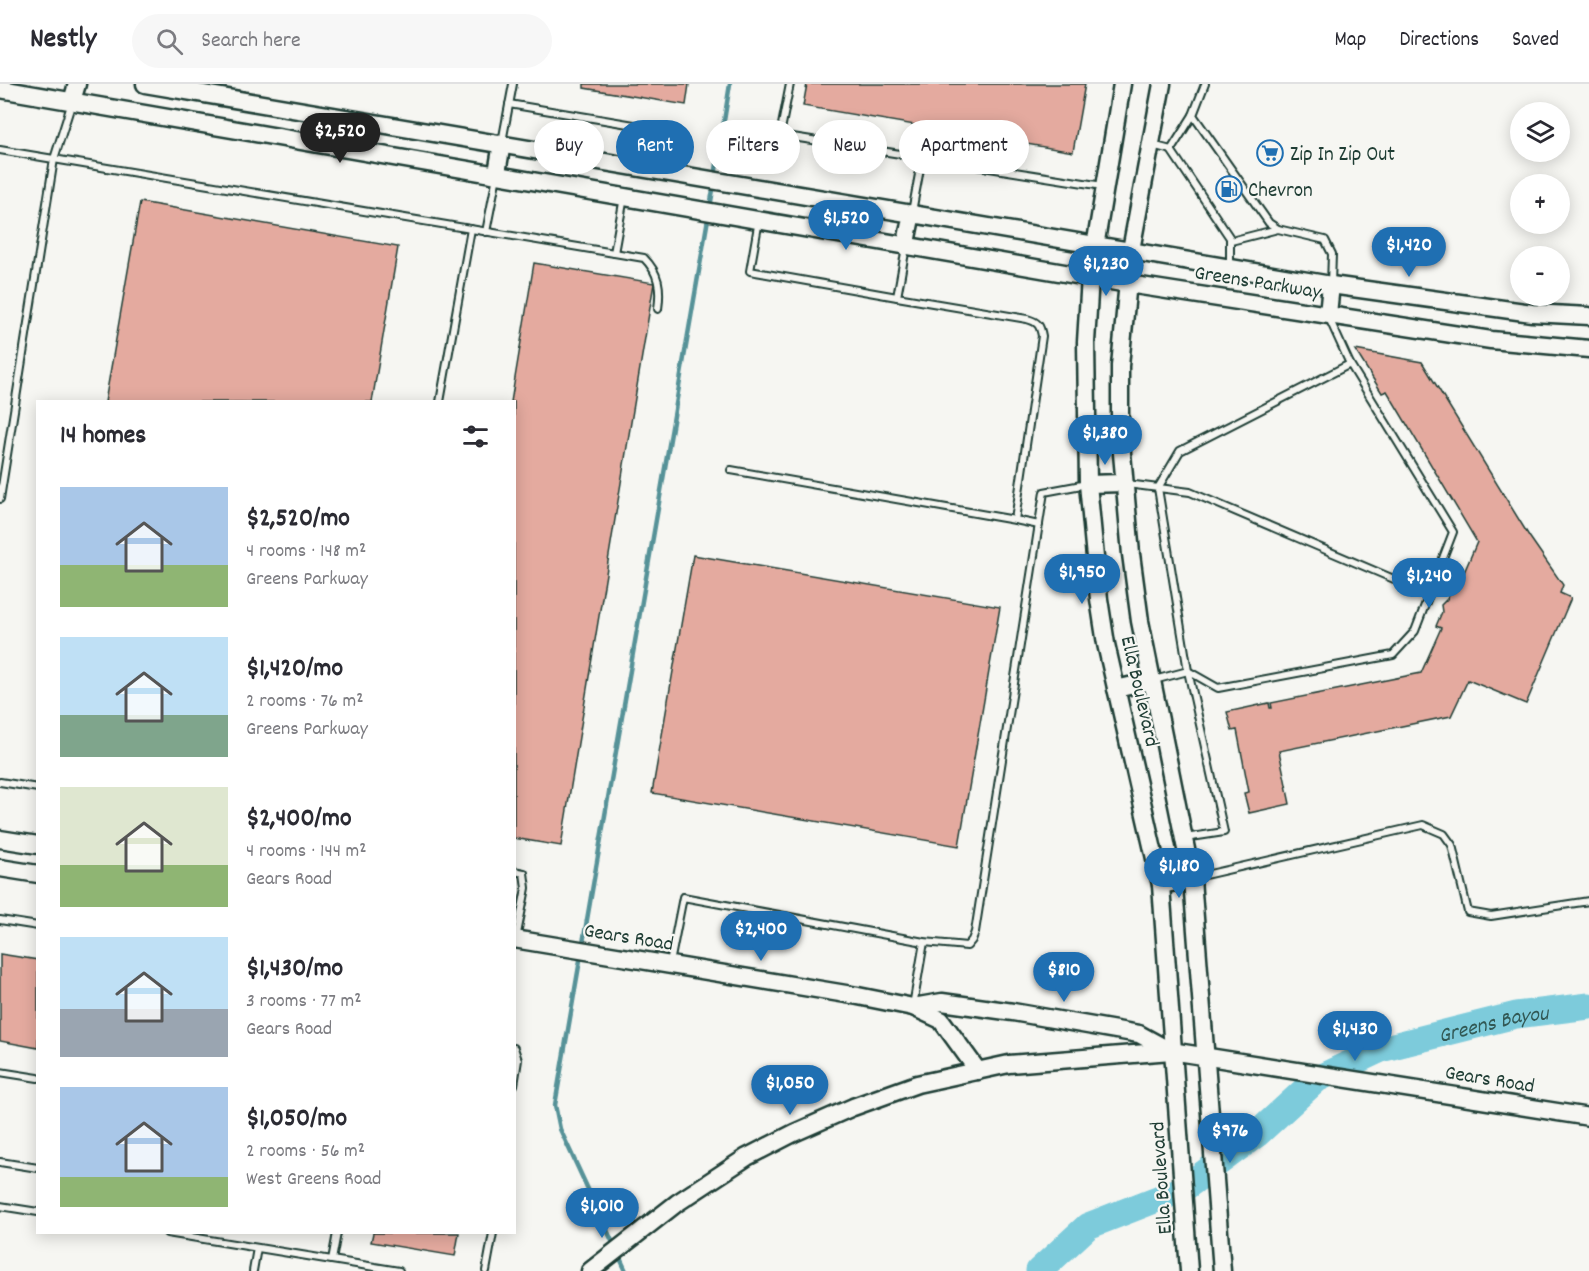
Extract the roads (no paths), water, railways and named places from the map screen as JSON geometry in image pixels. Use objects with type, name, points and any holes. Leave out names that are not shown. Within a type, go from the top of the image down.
[{"type":"street","points":[[72,101],[77,84]]},
{"type":"street","name":"Greens Parkway","points":[[145,84],[616,164]]},
{"type":"street","name":"Ella Boulevard","points":[[1122,84],[1103,186],[1090,277],[1086,342],[1088,484],[1099,599],[1116,689],[1161,885],[1171,1051],[1189,1271]]},
{"type":"street","name":"Ella Boulevard","points":[[1162,84],[1131,250],[1120,371],[1123,483],[1140,621],[1192,879],[1222,1271]]},
{"type":"street","name":"Greens Parkway","points":[[0,89],[906,243],[1128,284],[1491,340],[1589,349]]},
{"type":"street","points":[[497,173],[502,143]]},
{"type":"street","name":"Greens Parkway","points":[[671,174],[1094,243],[1331,285],[1532,313],[1589,316]]},
{"type":"street","points":[[906,243],[912,213]]},
{"type":"street","points":[[1328,315],[1331,285]]},
{"type":"street","points":[[1088,484],[1123,483]]},
{"type":"street","points":[[1116,689],[1152,681]]},
{"type":"street","points":[[0,839],[36,845]]},
{"type":"street","points":[[0,868],[36,874]]},
{"type":"street","points":[[1161,885],[1192,879]]},
{"type":"street","name":"Gears Road","points":[[516,940],[913,1007],[941,1020],[978,1071],[1009,1064],[1171,1051],[1589,1117]]},
{"type":"street","name":"Gears Road","points":[[913,1007],[942,1002],[1013,1012],[1139,1034],[1171,1051]]},
{"type":"street","points":[[590,1271],[677,1203],[747,1157],[853,1107],[917,1084],[978,1071]]},
{"type":"lane","points":[[502,143],[513,84]]},
{"type":"lane","points":[[790,84],[780,135],[899,154]]},
{"type":"lane","points":[[1171,150],[1193,115],[1205,84]]},
{"type":"lane","points":[[0,499],[54,159],[72,101]]},
{"type":"lane","points":[[509,104],[616,122]]},
{"type":"lane","points":[[1193,115],[1269,223],[1278,229],[1325,240],[1332,254],[1331,285]]},
{"type":"lane","points":[[1149,145],[1171,150],[1215,212],[1231,241],[1230,267]]},
{"type":"lane","points":[[0,150],[644,258],[655,269],[661,291],[658,309]]},
{"type":"lane","points":[[486,232],[497,173]]},
{"type":"lane","points":[[912,213],[919,174]]},
{"type":"lane","points":[[1025,174],[1103,186]]},
{"type":"lane","points":[[614,253],[624,195]]},
{"type":"lane","points":[[759,218],[750,271],[1028,319],[1041,327],[1042,336],[1015,520]]},
{"type":"lane","points":[[440,400],[471,229]]},
{"type":"lane","points":[[1231,241],[1278,229]]},
{"type":"lane","points":[[897,297],[906,243]]},
{"type":"lane","points":[[1152,681],[1188,671],[1218,688],[1393,655],[1414,631],[1454,532],[1350,364],[1328,315]]},
{"type":"lane","points":[[1185,838],[1224,832],[1188,671],[1158,488],[1180,451],[1350,364]]},
{"type":"lane","points":[[731,470],[1039,525]]},
{"type":"lane","points":[[1123,483],[1190,492],[1429,594]]},
{"type":"lane","points":[[670,965],[683,897],[924,942],[967,946],[975,932],[1044,492],[1088,484]]},
{"type":"lane","points":[[0,782],[36,788]]},
{"type":"lane","points":[[1192,879],[1423,825],[1444,834],[1452,845],[1468,912],[1491,916],[1589,901]]},
{"type":"lane","points":[[516,871],[524,873],[526,888],[516,935]]},
{"type":"lane","points":[[0,920],[36,926]]},
{"type":"lane","points":[[913,1007],[924,942]]},
{"type":"lane","points":[[516,1054],[518,1060],[516,1072]]},
{"type":"lane","points":[[0,1072],[36,1078]]},
{"type":"lane","points":[[0,1162],[36,1168]]},
{"type":"lane","points":[[0,1206],[36,1212]]},
{"type":"lane","points":[[173,1234],[399,1271]]},
{"type":"lane","points":[[332,1260],[337,1234]]},
{"type":"lane","points":[[486,1271],[493,1234]]},
{"type":"lane","points":[[253,1271],[257,1248]]},
{"type":"waterway","points":[[715,176],[730,84]]},
{"type":"waterway","points":[[626,1271],[560,1129],[555,1105],[714,184]]},
{"type":"waterway","name":"Greens Bayou","points":[[1039,1271],[1088,1226],[1183,1189],[1257,1134],[1317,1079],[1381,1049],[1516,1015],[1589,1006]]},
{"type":"place","name":"Zip In Zip Out","points":[[1270,153]]},
{"type":"place","name":"Chevron","points":[[1229,189]]}]
